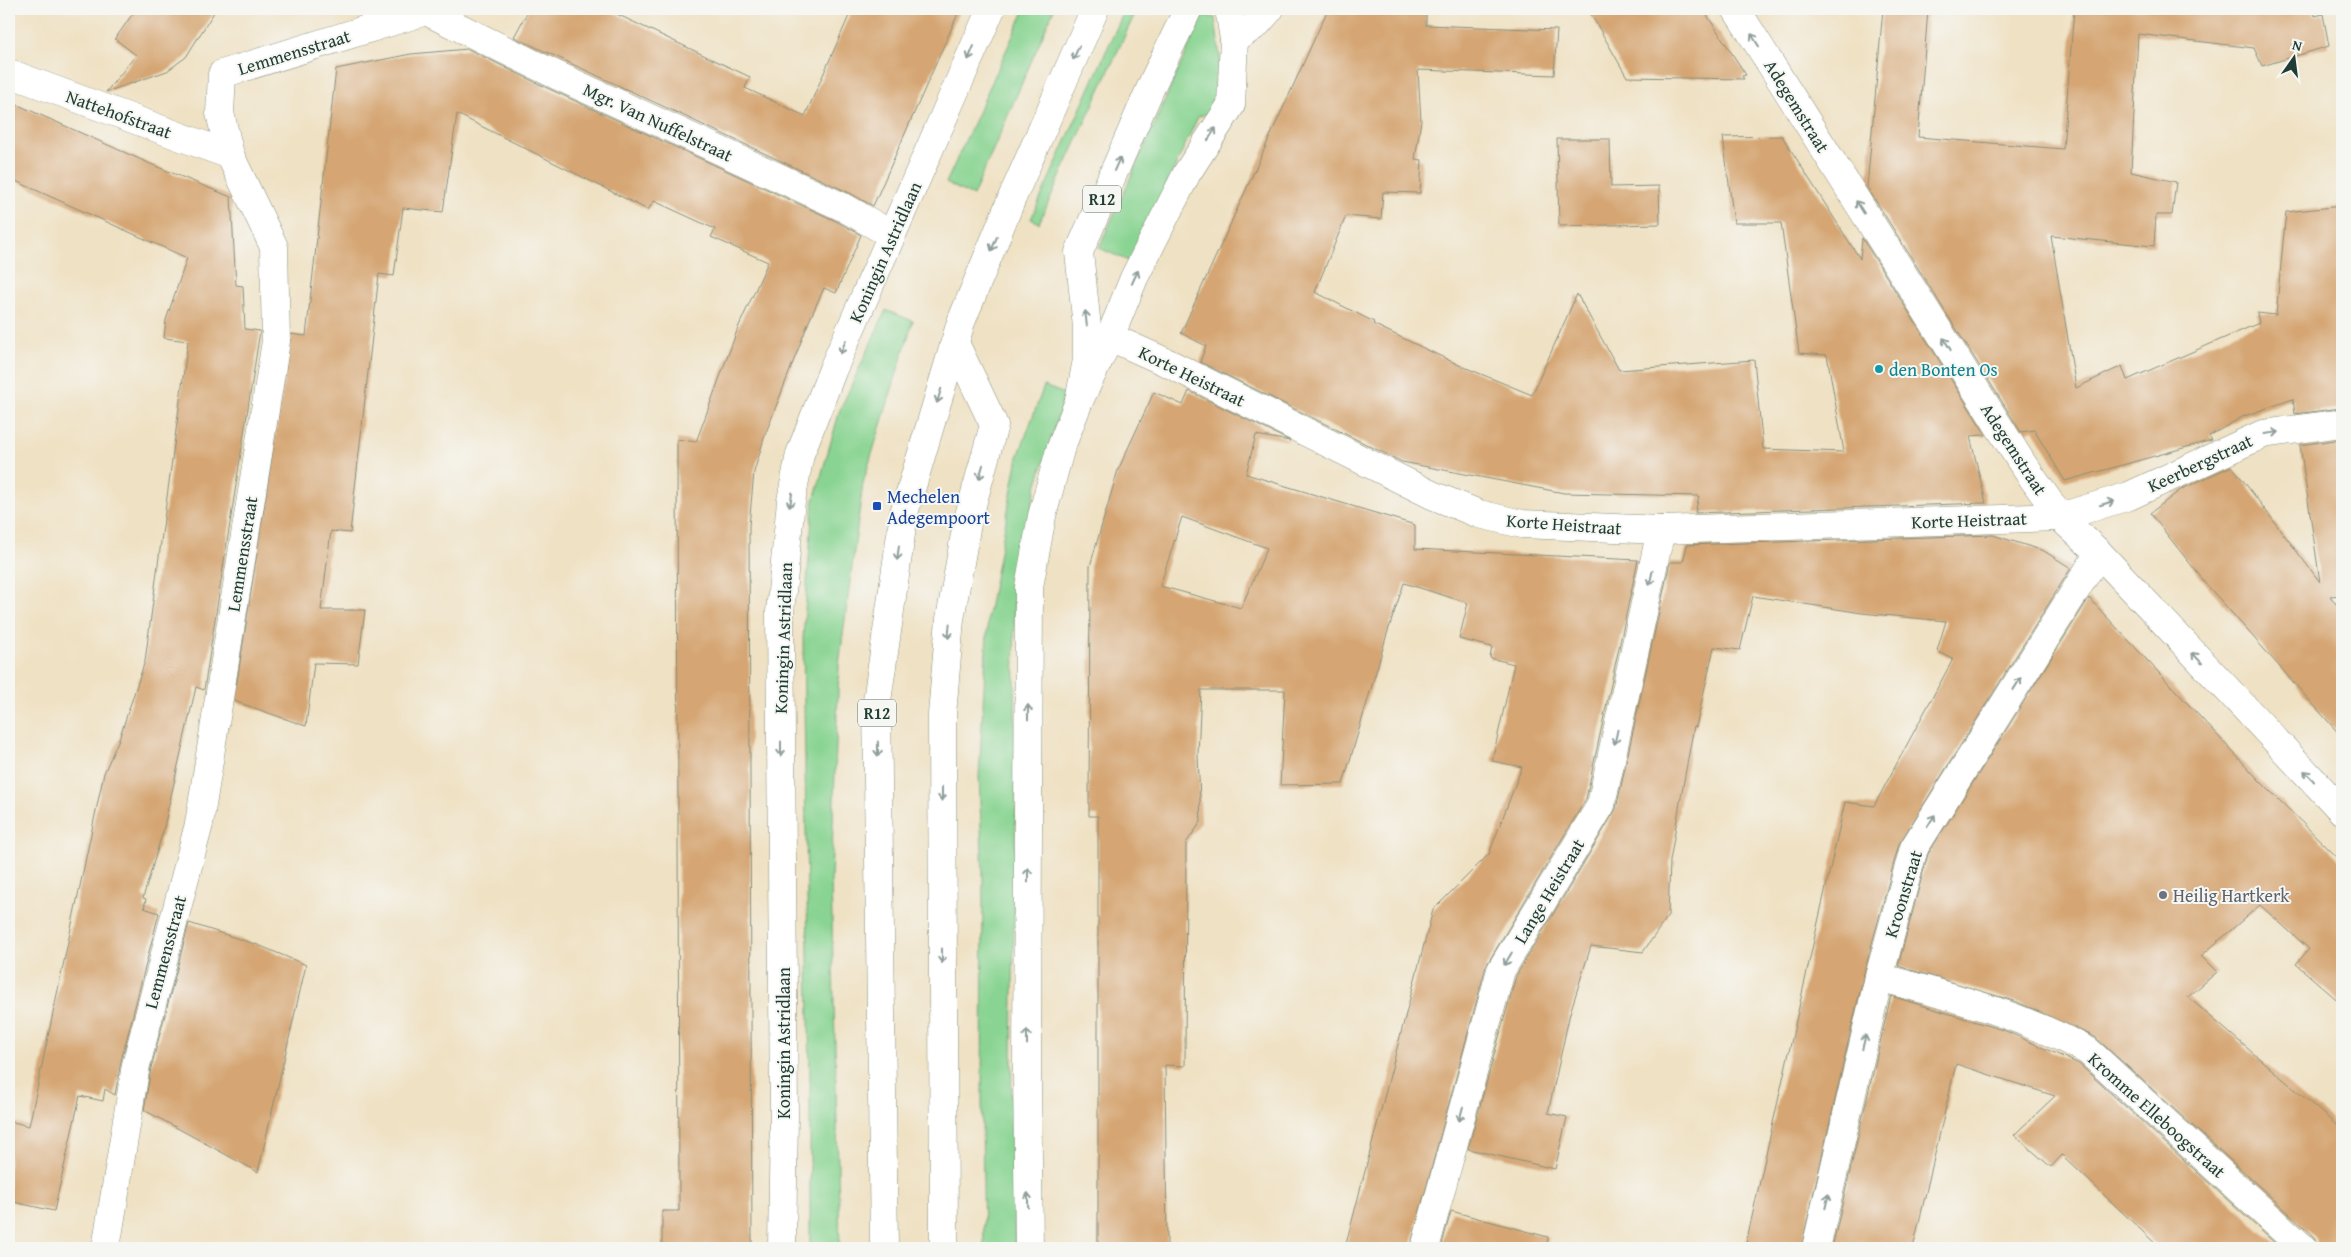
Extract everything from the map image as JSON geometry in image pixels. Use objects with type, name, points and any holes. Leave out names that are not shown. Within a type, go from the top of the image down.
[{"type":"street","name":"Koningin Astridlaan","points":[[782,1248],[784,1115],[780,612],[791,501],[800,454],[833,369],[991,9]]},
{"type":"street","name":"R12","points":[[884,1248],[877,701],[904,512],[955,343],[1012,198],[1095,9]]},
{"type":"street","name":"R12","points":[[1079,401],[1087,360],[1087,327],[1079,252],[1154,80],[1188,9]]},
{"type":"street","points":[[1029,1248],[1027,1073],[1029,588],[1042,516],[1060,450],[1079,401],[1110,337],[1134,278],[1187,173],[1231,105],[1234,39],[1229,9]]},
{"type":"street","points":[[1234,39],[1256,25],[1270,9]]},
{"type":"street","name":"Adegemstraat","points":[[1736,9],[2016,455],[2060,517],[2099,553],[2342,811]]},
{"type":"street","name":"Mgr. Van Nuffelstraat","points":[[424,10],[554,74],[845,208],[892,235]]},
{"type":"street","name":"Lemmensstraat","points":[[106,1248],[136,1065],[198,824],[276,341],[274,247],[230,155],[220,113],[222,74],[424,10]]},
{"type":"street","name":"Nattehofstraat","points":[[9,73],[230,155]]},
{"type":"street","name":"Korte Heistraat","points":[[1110,337],[1179,368],[1432,495],[1479,514],[1522,524],[1661,530],[2060,517]]},
{"type":"street","points":[[944,1248],[942,716],[950,619],[967,523],[994,425],[955,343]]},
{"type":"street","name":"Keerbergstraat","points":[[2060,517],[2129,496],[2263,434],[2342,424]]},
{"type":"street","name":"Lange Heistraat","points":[[1425,1248],[1501,970],[1600,805],[1661,530]]},
{"type":"street","name":"Kroonstraat","points":[[1816,1248],[1879,977],[1914,848],[2099,553]]},
{"type":"street","name":"Kromme Elleboogstraat","points":[[1879,977],[1978,1003],[2056,1033],[2088,1051],[2303,1248]]},
{"type":"green space","points":[[1025,9],[1054,9],[973,196],[946,183]]},
{"type":"green space","points":[[1125,9],[1137,9],[1039,223],[1031,219]]},
{"type":"green space","points":[[1203,15],[1215,18],[1222,74],[1208,113],[1198,117],[1131,262],[1099,248]]},
{"type":"green space","points":[[886,310],[913,321],[863,483],[839,665],[831,880],[840,1248],[810,1248],[810,1085],[803,638],[813,504],[840,410]]},
{"type":"green space","points":[[1044,386],[1065,394],[1036,487],[1014,589],[1016,792],[1011,1125],[1015,1248],[984,1248],[982,1122],[983,877],[979,777],[988,615],[1018,457]]},
{"type":"building","points":[[136,9],[216,9],[186,57],[167,71],[106,92],[136,55],[115,39]]},
{"type":"building","points":[[529,9],[606,9],[750,77],[745,88],[805,116],[852,9],[960,9],[873,206],[852,194],[514,37]]},
{"type":"building","points":[[1328,9],[1426,9],[1426,25],[1557,30],[1554,75],[1418,70],[1421,121],[1415,159],[1422,160],[1420,193],[1383,192],[1381,219],[1346,216],[1315,292],[1374,322],[1373,324],[1459,365],[1532,395],[1577,294],[1619,370],[1754,360],[1763,449],[1844,452],[1827,355],[1799,353],[1781,223],[1734,223],[1723,137],[1782,136],[1860,259],[1862,238],[1986,435],[1970,436],[1986,503],[1695,513],[1699,496],[1564,493],[1402,462],[1200,362],[1206,346],[1181,333]]},
{"type":"building","points":[[1588,9],[1703,9],[1746,75],[1742,76],[1744,79],[1627,77]]},
{"type":"building","points":[[1883,9],[1928,9],[1918,137],[2063,149],[2074,9],[2313,9],[2315,16],[2323,14],[2329,46],[2262,66],[2254,48],[2138,34],[2131,172],[2176,182],[2172,215],[2156,215],[2154,246],[2051,236],[2076,388],[2122,366],[2127,380],[2259,323],[2257,313],[2276,315],[2286,212],[2342,206],[2342,408],[2295,414],[2293,399],[2244,416],[2209,436],[2212,440],[2065,481],[2034,430],[2021,432],[1867,187]]},
{"type":"building","points":[[468,49],[547,88],[838,222],[861,235],[836,293],[824,288],[809,321],[765,435],[754,472],[749,526],[752,1248],[662,1248],[662,1211],[679,1211],[677,439],[696,442],[738,328],[768,262],[711,237],[715,229],[654,201],[648,210],[457,114],[443,212],[403,208],[394,276],[379,274],[350,533],[331,531],[321,610],[365,610],[358,664],[314,663],[306,726],[234,701],[291,334],[306,336],[336,69],[411,54]]},
{"type":"building","points":[[9,101],[153,165],[231,197],[236,285],[243,286],[245,329],[260,331],[204,690],[196,687],[163,831],[143,898],[146,899],[144,908],[159,913],[121,1061],[115,1095],[105,1089],[103,1101],[80,1096],[54,1211],[9,1201],[9,1121],[29,1126],[104,773],[119,739],[145,661],[188,341],[164,338],[166,320],[187,258],[9,178]]},
{"type":"building","points":[[1557,139],[1610,139],[1611,187],[1659,186],[1660,224],[1559,226]]},
{"type":"building","points":[[1189,391],[1290,441],[1256,435],[1246,474],[1415,525],[1415,549],[1638,560],[1586,799],[1486,966],[1410,1248],[1345,1248],[1433,910],[1489,854],[1522,767],[1492,761],[1514,664],[1490,658],[1492,647],[1459,639],[1468,603],[1404,583],[1343,784],[1280,785],[1285,690],[1201,690],[1198,755],[1201,822],[1186,843],[1185,1066],[1165,1065],[1167,1248],[1098,1248],[1098,816],[1089,816],[1090,566],[1118,470],[1154,392],[1183,405]],"holes":[[[1182,517],[1267,548],[1241,608],[1160,586]]]},
{"type":"building","points":[[2342,439],[2342,595],[2330,596],[2342,612],[2342,737],[2207,585],[2150,513],[2182,489],[2232,466],[2320,582],[2300,445]]},
{"type":"building","points":[[1993,535],[2044,551],[2071,568],[1899,844],[1864,973],[1801,1248],[1745,1248],[1845,802],[1874,806],[1953,659],[1937,651],[1946,621],[1862,613],[1753,596],[1740,650],[1714,647],[1696,727],[1694,726],[1679,808],[1670,861],[1668,916],[1643,952],[1591,946],[1570,1013],[1548,1113],[1567,1117],[1555,1169],[1468,1149],[1516,976],[1616,809],[1670,562],[1683,562],[1687,545]]},
{"type":"building","points":[[2089,598],[2261,782],[2342,862],[2342,1004],[2296,964],[2309,949],[2260,905],[2201,956],[2217,972],[2188,997],[2342,1130],[2342,1248],[2318,1248],[2314,1236],[2095,1037],[2017,1002],[1898,966],[1928,854]]},
{"type":"building","points":[[189,923],[258,945],[306,965],[258,1172],[144,1110],[151,1068]]},
{"type":"building","points":[[1891,996],[2006,1031],[2079,1064],[2280,1248],[2160,1248],[2062,1155],[2051,1167],[2014,1135],[2055,1096],[1956,1064],[1913,1248],[1832,1248]]},
{"type":"building","points":[[1451,1211],[1548,1237],[1547,1248],[1441,1248]]},
{"type":"place","name":"den Bonten Os","points":[[1879,369]]},
{"type":"place","name":"Mechelen Adegempoort","points":[[877,506]]},
{"type":"place","name":"Heilig Hartkerk","points":[[2163,895]]}]
